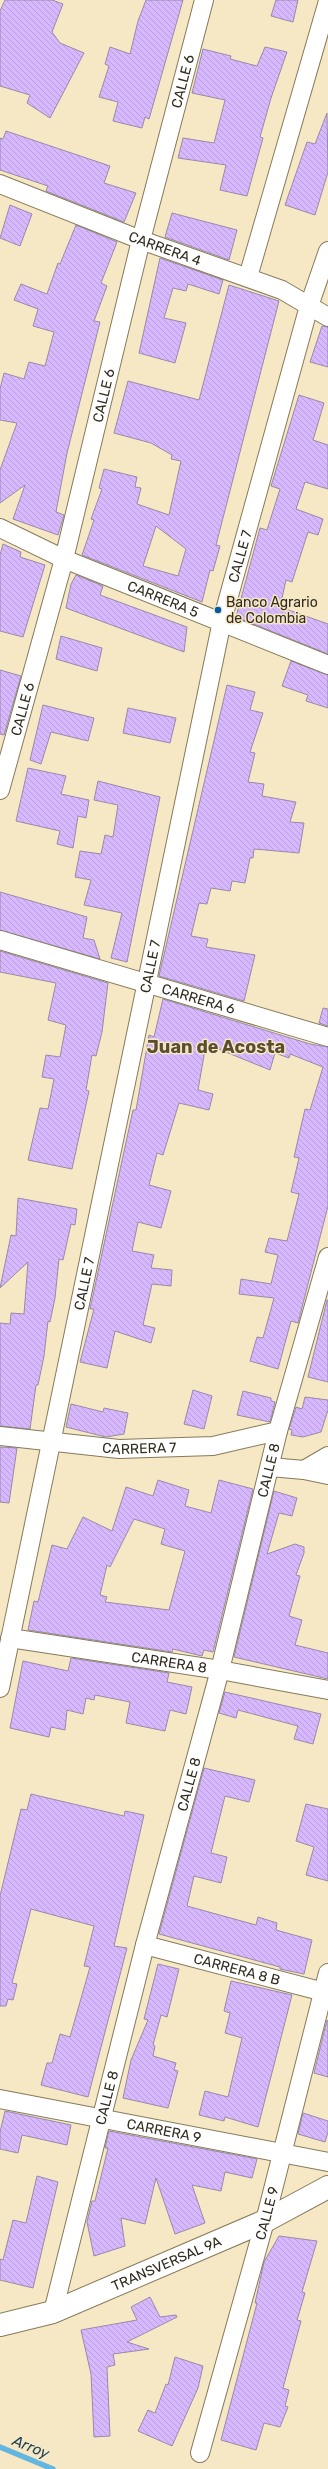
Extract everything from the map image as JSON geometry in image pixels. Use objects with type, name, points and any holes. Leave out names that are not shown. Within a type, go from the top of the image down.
[{"type":"main road","name":"TRANSVERSAL 9A","points":[[0,2325],[53,2312],[265,2222],[328,2187]]},
{"type":"street","name":"CALLE 6","points":[[0,790],[64,559],[141,240],[204,0]]},
{"type":"street","points":[[248,277],[328,1]]},
{"type":"street","name":"CARRERA 4","points":[[0,184],[141,240],[282,290],[328,317]]},
{"type":"street","name":"CALLE 7","points":[[0,1688],[222,621],[309,306],[328,251]]},
{"type":"street","name":"CARRERA 5","points":[[0,528],[64,559],[222,621],[328,665]]},
{"type":"street","name":"CARRERA 6","points":[[0,940],[328,1037]]},
{"type":"street","name":"CALLE 8","points":[[53,2312],[145,1945],[220,1670],[278,1431],[328,1257]]},
{"type":"street","name":"CARRERA 7","points":[[0,1436],[119,1449],[205,1446],[278,1431]]},
{"type":"street","points":[[304,1470],[328,1456]]},
{"type":"street","points":[[270,1467],[304,1470],[328,1475]]},
{"type":"street","name":"CARRERA 8","points":[[10,1638],[220,1670],[328,1690]]},
{"type":"street","name":"CARRERA 8 B","points":[[145,1945],[326,1992]]},
{"type":"street","name":"CALLE 9","points":[[200,2452],[265,2222],[282,2152],[326,1992],[328,1973]]},
{"type":"street","name":"CARRERA 9","points":[[0,2099],[328,2162]]},
{"type":"building","points":[[5,0],[52,0],[63,4],[52,32],[60,43],[84,53],[50,118],[27,103],[30,95],[0,86],[0,11]]},
{"type":"building","points":[[146,0],[183,0],[149,119],[145,117],[142,128],[113,121],[118,102],[99,97],[109,66],[105,64],[110,47],[130,54],[138,21]]},
{"type":"building","points":[[276,0],[298,0],[293,22],[271,16]]},
{"type":"building","points":[[265,47],[287,52],[271,98],[260,137],[263,138],[247,196],[220,190],[226,165],[178,158],[183,138],[214,143],[225,100],[192,93],[203,49],[231,56],[230,59],[257,66]]},
{"type":"building","points":[[327,113],[328,172],[315,215],[285,205],[307,142],[315,144]]},
{"type":"building","points":[[6,131],[110,166],[104,183],[136,193],[124,222],[46,191],[48,186],[0,170],[0,138],[3,139]]},
{"type":"building","points":[[10,205],[32,214],[20,246],[0,238]]},
{"type":"building","points":[[172,213],[237,230],[229,260],[165,237]]},
{"type":"building","points":[[76,225],[117,242],[101,283],[107,286],[94,321],[100,322],[67,453],[56,512],[64,515],[58,535],[13,519],[25,485],[0,503],[0,470],[17,423],[0,420],[0,389],[4,373],[24,379],[29,362],[45,366],[54,332],[33,326],[38,309],[14,300],[21,284],[47,294],[58,263],[60,264]]},
{"type":"building","points":[[160,258],[223,280],[219,294],[188,284],[186,291],[173,288],[164,318],[186,323],[175,363],[139,353]]},
{"type":"building","points":[[229,285],[279,301],[216,545],[220,546],[213,571],[210,570],[202,602],[82,555],[94,520],[91,519],[102,489],[99,488],[104,469],[137,477],[135,487],[141,488],[137,504],[169,515],[181,461],[171,459],[172,455],[151,443],[114,433],[128,381],[199,400]],"holes":[[[156,526],[186,549],[178,576],[143,566]]]},
{"type":"building","points":[[322,326],[328,327],[328,367],[310,362]]},
{"type":"building","points":[[299,395],[324,403],[313,440],[328,445],[328,489],[305,482],[296,509],[323,519],[318,535],[308,532],[292,582],[286,580],[280,607],[328,624],[328,654],[236,617],[260,528],[267,530],[280,489],[271,486]]},
{"type":"building","points":[[3,544],[21,552],[20,557],[45,565],[23,637],[0,631],[0,555]]},
{"type":"building","points":[[76,575],[103,586],[100,595],[187,627],[184,652],[66,608],[71,584]]},
{"type":"building","points":[[61,636],[102,648],[97,671],[56,659]]},
{"type":"building","points":[[291,661],[328,675],[328,708],[306,701],[308,695],[282,686]]},
{"type":"building","points":[[0,670],[21,676],[4,735],[0,734]]},
{"type":"building","points":[[227,685],[255,692],[250,710],[263,713],[250,752],[255,753],[248,782],[264,784],[262,796],[296,802],[290,822],[304,823],[299,853],[254,849],[253,858],[250,858],[245,883],[232,881],[230,891],[211,888],[207,904],[199,903],[191,936],[208,939],[206,947],[255,955],[244,1001],[159,976]]},
{"type":"building","points":[[43,705],[94,718],[88,741],[51,732],[41,764],[30,760]]},
{"type":"building","points":[[128,708],[176,718],[170,743],[123,733]]},
{"type":"building","points":[[28,768],[66,776],[61,794],[89,800],[86,818],[78,816],[73,848],[57,844],[60,831],[16,821]]},
{"type":"building","points":[[98,781],[160,797],[127,962],[111,958],[122,913],[84,905],[91,880],[75,877],[80,851],[101,854],[105,835],[113,837],[118,805],[94,800]]},
{"type":"building","points":[[0,892],[87,917],[83,938],[94,940],[100,959],[0,930]]},
{"type":"building","points":[[0,951],[108,983],[102,1032],[96,1056],[92,1055],[86,1090],[89,1091],[72,1169],[28,1160],[40,1108],[48,1109],[54,1079],[42,1077],[46,1055],[60,1057],[66,1025],[48,1020],[56,983],[0,972]]},
{"type":"building","points":[[163,999],[310,1044],[328,1047],[328,1206],[298,1323],[291,1321],[278,1369],[250,1361],[257,1337],[263,1338],[274,1298],[239,1294],[241,1279],[271,1284],[278,1255],[265,1252],[269,1238],[287,1241],[299,1194],[291,1192],[299,1158],[294,1157],[305,1109],[310,1110],[323,1067],[290,1054],[289,1058],[275,1053],[270,1070],[206,1044],[198,1090],[213,1094],[209,1110],[179,1103],[163,1155],[157,1153],[149,1185],[171,1191],[161,1228],[138,1222],[132,1251],[154,1255],[151,1268],[172,1270],[171,1286],[152,1284],[143,1325],[155,1328],[151,1343],[115,1331],[107,1368],[80,1362],[94,1309],[90,1309],[133,1110],[136,1110],[149,1035],[154,1037]]},
{"type":"building","points":[[323,1008],[328,1009],[328,1026],[319,1023]]},
{"type":"building","points":[[18,1198],[77,1209],[75,1225],[71,1224],[63,1260],[59,1259],[55,1298],[50,1322],[48,1321],[44,1356],[38,1385],[36,1385],[30,1429],[0,1426],[0,1323],[10,1324],[11,1313],[24,1314],[28,1262],[0,1288],[11,1235],[16,1236]]},
{"type":"building","points":[[328,1300],[328,1382],[308,1377]]},
{"type":"building","points":[[193,1390],[212,1396],[204,1429],[184,1424]]},
{"type":"building","points":[[243,1391],[271,1398],[271,1401],[275,1402],[270,1422],[237,1415]]},
{"type":"building","points":[[305,1397],[328,1400],[328,1410],[321,1432],[303,1437],[291,1435],[292,1430],[289,1429],[296,1407],[302,1409]]},
{"type":"building","points":[[71,1404],[103,1412],[104,1408],[128,1413],[124,1434],[106,1437],[66,1427]]},
{"type":"building","points":[[0,1447],[17,1448],[9,1503],[0,1502]]},
{"type":"building","points":[[158,1480],[189,1490],[185,1506],[211,1513],[219,1480],[253,1489],[213,1652],[204,1650],[202,1656],[173,1649],[172,1652],[28,1630],[34,1601],[38,1602],[52,1545],[67,1549],[83,1517],[112,1531],[126,1487],[153,1496]],"holes":[[[134,1519],[165,1529],[161,1544],[185,1551],[169,1610],[105,1602],[107,1597],[100,1595],[107,1565],[110,1567]]]},
{"type":"building","points":[[274,1491],[297,1498],[292,1516],[279,1513],[267,1554],[295,1544],[304,1547],[304,1553],[296,1575],[300,1576],[289,1616],[302,1620],[295,1645],[328,1653],[328,1679],[234,1657]]},
{"type":"building","points":[[71,1658],[169,1673],[167,1682],[192,1687],[186,1714],[170,1710],[165,1731],[126,1723],[130,1702],[95,1695],[94,1700],[86,1698],[83,1714],[67,1710],[65,1730],[51,1727],[49,1737],[10,1728],[23,1661],[68,1671]]},
{"type":"building","points":[[225,1692],[321,1714],[313,1744],[294,1739],[298,1726],[238,1710],[236,1718],[219,1713]]},
{"type":"building","points":[[204,1768],[255,1780],[249,1802],[225,1796],[211,1853],[227,1857],[221,1883],[194,1876],[187,1906],[256,1925],[258,1917],[277,1923],[276,1930],[312,1940],[304,1974],[280,1969],[280,1967],[159,1934]]},
{"type":"building","points":[[31,1794],[124,1816],[125,1811],[144,1815],[114,1946],[127,1948],[88,2097],[41,2085],[47,2063],[52,2063],[60,2034],[70,2037],[90,1967],[84,1966],[94,1926],[31,1909],[12,1983],[17,1984],[13,2000],[8,1999],[6,2006],[0,2006],[0,1896],[21,1809],[27,1810]]},
{"type":"building","points":[[306,1804],[328,1809],[328,1881],[306,1875],[314,1847],[296,1841]]},
{"type":"building","points":[[158,1964],[179,1969],[167,2017],[161,2015],[153,2045],[155,2046],[153,2056],[176,2063],[174,2070],[178,2071],[168,2108],[123,2098],[131,2060],[148,2020],[144,2019]]},
{"type":"building","points":[[231,1981],[292,1995],[258,2127],[225,2117],[224,2121],[199,2115],[205,2091],[228,2097],[242,2038],[225,2033],[230,2013],[224,2011]]},
{"type":"building","points":[[327,2020],[328,2021],[328,2077],[314,2073]]},
{"type":"building","points":[[5,2111],[71,2125],[67,2145],[22,2135],[18,2153],[0,2149],[0,2132]]},
{"type":"building","points":[[303,2113],[328,2121],[328,2132],[325,2142],[298,2134]]},
{"type":"building","points":[[109,2131],[257,2159],[252,2178],[225,2172],[221,2191],[192,2185],[205,2223],[175,2234],[156,2178],[145,2224],[121,2218],[125,2246],[94,2256],[87,2222],[92,2201],[95,2201],[108,2148],[105,2148]]},
{"type":"building","points":[[37,2176],[58,2182],[33,2288],[0,2280],[0,2259],[3,2260],[13,2220],[26,2223]]},
{"type":"building","points":[[279,2236],[317,2241],[302,2292],[305,2293],[297,2320],[301,2321],[283,2388],[289,2390],[285,2406],[288,2407],[280,2427],[264,2423],[256,2450],[221,2440],[257,2303],[255,2303],[264,2262]]},
{"type":"building","points":[[150,2297],[160,2317],[176,2315],[177,2317],[127,2342],[149,2349],[113,2354],[115,2365],[107,2367],[110,2436],[94,2437],[91,2374],[81,2330],[137,2320],[131,2307]]},
{"type":"building","points":[[175,2357],[203,2366],[198,2388],[172,2446],[138,2431],[148,2410],[155,2413],[166,2384],[168,2385]]},
{"type":"waterway","name":"Arroy","points":[[0,2447],[53,2469]]},
{"type":"place","name":"Banco Agrario de Colombia","points":[[218,610]]},
{"type":"district","name":"Juan de Acosta","points":[[216,1047]]}]
